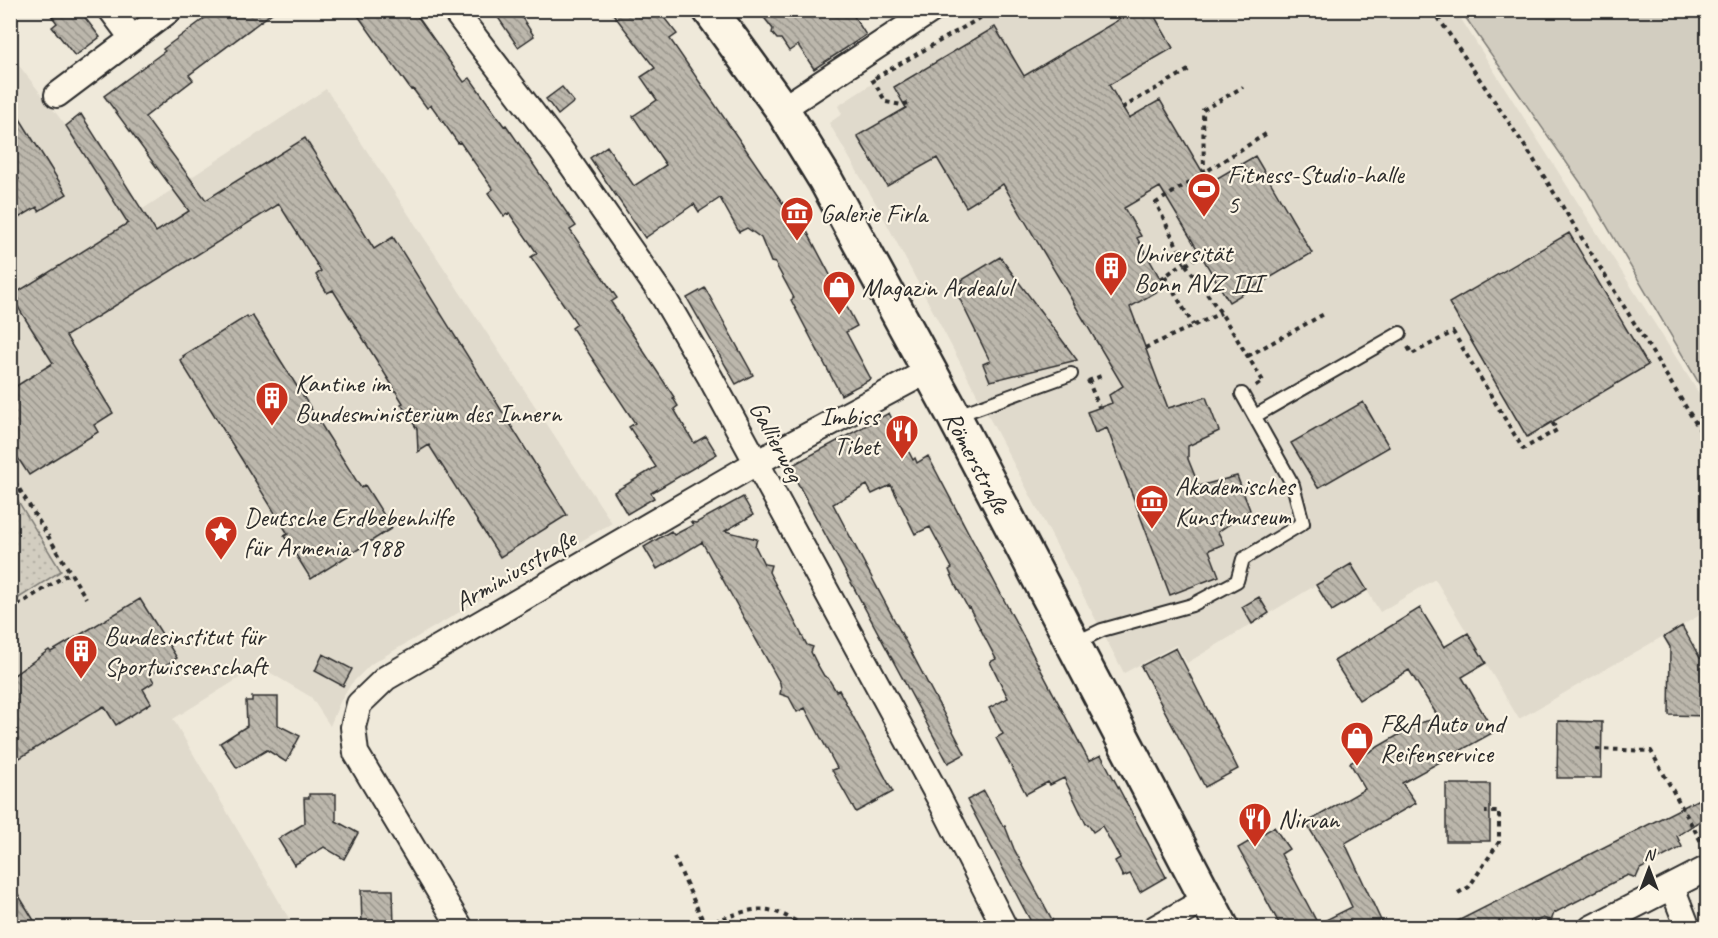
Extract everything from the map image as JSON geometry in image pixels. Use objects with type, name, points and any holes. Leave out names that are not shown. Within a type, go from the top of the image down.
[{"type":"street","points":[[111,10],[132,38]]},
{"type":"street","points":[[57,95],[170,10]]},
{"type":"street","name":"Gallierweg","points":[[454,10],[561,150],[664,298],[939,798],[1005,927]]},
{"type":"street","name":"Römerstraße","points":[[710,10],[782,109],[825,179],[928,372],[954,416],[1222,927]]},
{"type":"street","points":[[782,109],[932,10]]},
{"type":"street","name":"Arminiusstraße","points":[[461,927],[356,753],[353,727],[359,704],[386,678],[756,463],[928,372]]},
{"type":"street","points":[[1591,927],[1707,868]]},
{"type":"street","points":[[1672,887],[1688,927]]},
{"type":"street","points":[[1155,927],[1207,899]]},
{"type":"lane","points":[[1255,416],[1400,333]]},
{"type":"lane","points":[[954,416],[1071,374]]},
{"type":"lane","points":[[1074,644],[1102,630],[1192,605],[1237,580],[1243,559],[1303,523],[1293,485],[1242,394]]},
{"type":"path","points":[[862,85],[994,10]]},
{"type":"path","points":[[1433,10],[1532,157],[1707,443]]},
{"type":"path","points":[[1122,108],[1192,68]]},
{"type":"path","points":[[872,79],[885,102],[902,105],[908,103]]},
{"type":"path","points":[[1204,174],[1203,110],[1243,87]]},
{"type":"path","points":[[1263,381],[1221,313],[1185,264],[1156,203],[1269,132]]},
{"type":"path","points":[[1193,325],[1163,277],[1209,249]]},
{"type":"path","points":[[1145,348],[1221,313]]},
{"type":"path","points":[[1248,356],[1324,314]]},
{"type":"path","points":[[1422,348],[1453,332],[1522,449],[1557,430],[1551,422]]},
{"type":"path","points":[[1088,381],[1099,407]]},
{"type":"path","points":[[10,474],[86,598]]},
{"type":"path","points":[[10,610],[70,572]]},
{"type":"path","points":[[1596,749],[1651,751],[1707,854]]},
{"type":"path","points":[[1458,893],[1469,887],[1498,842],[1499,812],[1485,812]]},
{"type":"path","points":[[674,857],[704,923],[711,927]]},
{"type":"path","points":[[698,927],[743,911],[763,908],[782,913],[808,927]]},
{"type":"shaded area","points":[[984,11],[1456,11],[1707,406],[1707,611],[1519,719],[1435,579],[1380,612],[1351,564],[1187,663],[1176,645],[1124,673],[878,207],[829,123],[842,114],[838,106]]},
{"type":"shaded area","points":[[1461,11],[1707,11],[1707,397],[1587,192]]},
{"type":"shaded area","points":[[10,54],[66,126],[126,220],[326,89],[612,523],[371,664],[351,684],[330,726],[311,697],[259,666],[173,719],[294,927],[11,927]]},
{"type":"shaded area","points":[[10,488],[61,571],[11,603],[10,603]]},
{"type":"building","points":[[47,10],[79,10],[100,37],[75,56],[52,27],[57,23]]},
{"type":"building","points":[[216,10],[276,10],[189,75],[193,80],[145,117],[206,200],[305,138],[374,249],[393,237],[567,515],[500,557],[429,445],[418,452],[417,429],[401,404],[403,403],[333,290],[327,293],[316,275],[321,271],[279,204],[66,336],[113,413],[94,425],[98,432],[29,475],[10,446],[10,390],[53,363],[11,296],[128,223],[66,126],[81,114],[156,232],[189,211],[104,96]]},
{"type":"building","points":[[354,10],[413,10],[464,82],[470,78],[504,126],[506,125],[576,226],[570,230],[617,298],[611,302],[674,397],[678,406],[674,409],[694,443],[706,436],[717,454],[651,493],[654,498],[627,514],[614,492],[656,467],[629,427],[635,423],[572,328],[577,324],[531,257],[537,253],[509,213],[504,216],[488,193],[493,189],[460,142],[458,143],[431,105],[427,108],[413,89],[411,90]]},
{"type":"building","points":[[493,10],[517,10],[534,36],[518,47]]},
{"type":"building","points":[[610,10],[658,10],[677,34],[670,39],[784,205],[791,201],[857,326],[846,332],[871,379],[841,395],[791,300],[794,298],[775,263],[771,262],[761,238],[747,228],[739,232],[720,198],[699,212],[694,204],[645,238],[590,158],[607,146],[634,186],[666,165],[633,116],[657,100],[641,77],[655,68]]},
{"type":"building","points":[[758,10],[850,10],[866,35],[814,69],[798,45],[789,51],[781,39],[777,39],[772,33],[773,29]]},
{"type":"building","name":"Universität Bonn AVZ III","points":[[1135,10],[1151,10],[1173,48],[1109,85],[1129,118],[1160,100],[1209,183],[1255,156],[1312,253],[1229,302],[1160,187],[1124,208],[1141,236],[1137,238],[1165,287],[1130,307],[1168,408],[1206,397],[1219,431],[1188,446],[1188,459],[1199,486],[1237,476],[1250,510],[1218,532],[1224,544],[1209,550],[1219,576],[1170,595],[1107,428],[1095,433],[1087,412],[1112,403],[1109,395],[1123,386],[1003,184],[966,207],[937,158],[887,186],[857,136],[906,108],[894,87],[995,27],[1024,76]]},
{"type":"building","points":[[562,87],[574,102],[558,115],[546,99]]},
{"type":"building","points":[[10,103],[67,194],[39,211],[37,207],[10,223],[10,184],[19,179],[10,165]]},
{"type":"building","points":[[1569,233],[1648,365],[1527,437],[1449,303]]},
{"type":"building","points":[[1000,257],[1077,360],[990,381],[983,364],[990,361],[954,287]]},
{"type":"building","points":[[705,288],[753,375],[736,384],[687,298]]},
{"type":"building","name":"Kantine im Bundesministerium des Innern","points":[[252,315],[361,488],[365,485],[392,528],[311,579],[284,536],[288,534],[180,360],[247,316],[248,318]]},
{"type":"building","points":[[1363,402],[1389,447],[1318,488],[1291,443]]},
{"type":"building","points":[[889,413],[913,460],[915,458],[917,463],[928,456],[1089,761],[1101,755],[1166,877],[1140,892],[1130,874],[1123,877],[1115,861],[1120,858],[1102,826],[1093,832],[1086,824],[1064,778],[1050,785],[1048,782],[1026,794],[996,738],[1003,734],[989,708],[1008,698],[990,662],[996,659],[956,586],[949,570],[952,568],[930,527],[915,534],[891,485],[872,494],[867,485],[833,504],[965,754],[948,763],[789,467]]},
{"type":"building","points":[[743,497],[753,515],[725,531],[757,539],[755,546],[764,564],[771,565],[769,572],[807,645],[813,647],[811,652],[817,664],[836,691],[839,690],[893,792],[856,812],[832,770],[837,768],[805,708],[797,712],[789,697],[780,694],[780,683],[702,542],[657,569],[644,547],[671,531],[674,535],[693,525],[691,522],[696,523]]},
{"type":"building","points":[[1351,564],[1367,590],[1332,611],[1316,585]]},
{"type":"building","points":[[1259,597],[1269,613],[1252,624],[1242,607]]},
{"type":"building","name":"Bundesinstitut für Sportwissenschaft","points":[[140,599],[177,658],[150,675],[154,682],[143,689],[151,703],[116,725],[104,706],[10,764],[10,678],[49,650],[51,652]]},
{"type":"building","points":[[1420,608],[1444,647],[1468,633],[1486,663],[1462,677],[1494,732],[1402,783],[1416,803],[1345,843],[1384,927],[1281,927],[1238,848],[1274,827],[1289,849],[1281,854],[1318,924],[1352,907],[1333,867],[1306,823],[1365,789],[1350,763],[1419,723],[1439,718],[1409,670],[1359,700],[1334,661]]},
{"type":"building","points":[[1682,626],[1700,658],[1707,658],[1707,716],[1669,715],[1670,647],[1664,637]]},
{"type":"building","points":[[1176,648],[1238,769],[1205,787],[1141,666]]},
{"type":"building","points":[[323,654],[352,669],[343,686],[315,671]]},
{"type":"building","points":[[252,697],[278,697],[278,725],[300,736],[286,762],[267,750],[237,768],[220,743],[247,726],[246,701],[252,701]]},
{"type":"building","points":[[1558,721],[1602,722],[1601,778],[1557,778]]},
{"type":"building","points":[[1446,784],[1490,784],[1490,841],[1446,841]]},
{"type":"building","points":[[984,791],[1005,826],[1014,849],[1056,927],[1034,927],[1022,905],[967,800]]},
{"type":"building","points":[[309,794],[336,794],[336,821],[358,833],[344,859],[324,847],[294,865],[278,839],[305,823],[304,798],[309,798]]},
{"type":"building","points":[[1707,795],[1707,816],[1677,836],[1682,847],[1640,869],[1636,878],[1628,875],[1554,913],[1551,921],[1543,918],[1525,927],[1446,927]]},
{"type":"building","points":[[10,881],[38,927],[10,927]]},
{"type":"building","points":[[361,890],[393,890],[394,927],[362,927]]},
{"type":"place","name":"Fitness-Studio-halle 5","points":[[1204,218]]},
{"type":"place","name":"Galerie Firla","points":[[797,242]]},
{"type":"place","name":"Universität Bonn AVZ III","points":[[1111,297]]},
{"type":"place","name":"Magazin Ardealul","points":[[839,316]]},
{"type":"place","name":"Kantine im Bundesministerium des Innern","points":[[272,427]]},
{"type":"place","name":"Imbiss Tibet","points":[[902,460]]},
{"type":"place","name":"Akademisches Kunstmuseum","points":[[1152,530]]},
{"type":"place","name":"Deutsche Erdbebenhilfe für Armenia 1988","points":[[221,561]]},
{"type":"place","name":"Bundesinstitut für Sportwissenschaft","points":[[81,680]]},
{"type":"place","name":"F&A Auto und Reifenservice","points":[[1357,767]]},
{"type":"place","name":"Nirvan","points":[[1255,848]]}]
